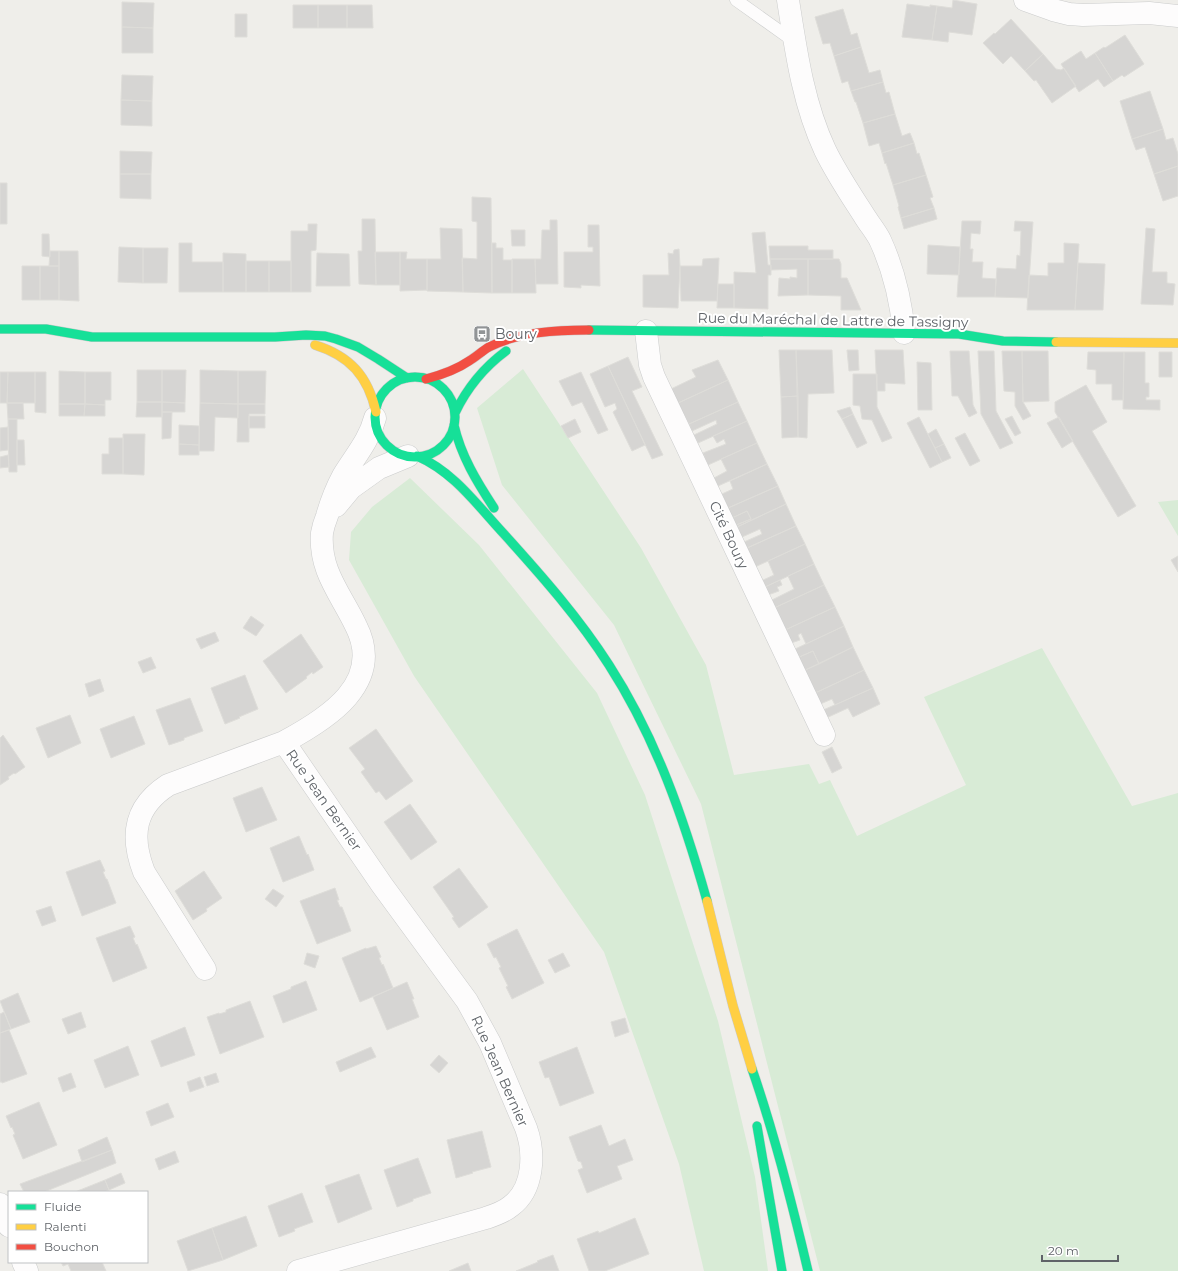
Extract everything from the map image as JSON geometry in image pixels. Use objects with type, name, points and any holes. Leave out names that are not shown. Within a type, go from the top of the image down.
[{"type":"street","points":[[788,0],[803,85],[813,121],[825,150],[839,176],[880,240],[895,278],[901,304],[904,333]]},
{"type":"street","points":[[1025,0],[1069,14],[1083,15],[1149,12],[1178,16]]},
{"type":"street","points":[[0,329],[46,330],[92,336],[275,337],[315,335],[337,339],[361,348],[407,378]]},
{"type":"street","name":"Rue du Maréchal de Lattre de Tassigny","points":[[426,379],[437,376],[459,366],[494,346],[510,340],[559,330],[959,334],[1003,342],[1178,343]]},
{"type":"street","name":"Cité Boury","points":[[646,331],[650,365],[654,377],[824,735]]},
{"type":"street","name":"Rue du Maréchal de Lattre de Tassigny","points":[[455,413],[471,384],[484,368],[498,356],[535,335]]},
{"type":"street","points":[[275,337],[333,351],[343,358],[352,365],[366,382],[372,396],[376,415]]},
{"type":"street","points":[[322,532],[335,508],[351,488],[379,468],[413,456],[428,454],[443,445],[450,436],[454,425],[455,413],[452,401],[446,391],[437,383],[414,377],[396,382],[386,390],[379,400],[376,415],[376,424],[380,436],[387,445],[397,452],[413,456],[426,459],[436,465],[458,484],[534,567],[585,629],[607,662],[642,722],[670,785],[688,836],[708,905],[742,1040],[753,1100]]},
{"type":"street","name":"Rue Jean Bernier","points":[[205,969],[144,872],[136,844],[138,821],[142,811],[150,800],[168,785],[284,742],[320,721],[343,702],[354,689],[360,677],[363,665],[364,653],[362,640],[357,626],[334,587],[326,567],[322,546],[322,532],[330,505],[338,486],[365,443],[372,429],[376,415]]},
{"type":"street","points":[[454,425],[460,448],[477,481],[534,567]]},
{"type":"street","name":"Rue Jean Bernier","points":[[284,742],[382,885],[467,1001],[490,1042],[526,1128],[531,1152],[530,1168],[525,1187],[519,1199],[501,1212],[486,1218],[298,1271]]},
{"type":"street","points":[[742,1040],[766,1112],[808,1271]]},
{"type":"street","points":[[756,1116],[782,1271]]},
{"type":"street","points":[[0,1204],[8,1224]]},
{"type":"lane","points":[[736,0],[795,42]]},
{"type":"green space","points":[[523,369],[641,548],[706,665],[734,775],[809,764],[819,784],[830,780],[857,836],[966,785],[924,697],[1042,648],[1132,806],[1178,793],[1178,1271],[820,1271],[701,804],[614,625],[502,485],[477,408]]},
{"type":"green space","points":[[410,478],[479,545],[597,693],[645,795],[718,1021],[755,1177],[768,1271],[704,1271],[679,1164],[604,952],[414,676],[349,560],[351,532],[372,507]]},
{"type":"green space","points":[[1178,500],[1178,536],[1158,502]]},
{"type":"building","points":[[953,0],[977,4],[972,35],[949,32],[948,42],[932,40],[937,6],[952,8]]},
{"type":"building","points":[[122,2],[154,3],[153,28],[122,27]]},
{"type":"building","points":[[907,4],[930,7],[930,5],[937,6],[932,40],[902,37]]},
{"type":"building","points":[[293,5],[318,5],[318,28],[293,28]]},
{"type":"building","points":[[318,5],[347,5],[347,28],[318,28]]},
{"type":"building","points":[[347,5],[372,5],[373,28],[347,28]]},
{"type":"building","points":[[843,9],[851,35],[857,33],[861,47],[834,56],[830,43],[823,44],[815,17]]},
{"type":"building","points":[[235,14],[247,14],[247,37],[235,37]]},
{"type":"building","points":[[1011,19],[1043,54],[1025,71],[1011,56],[1003,64],[983,43]]},
{"type":"building","points":[[122,27],[153,28],[153,53],[122,53]]},
{"type":"building","points":[[1125,35],[1144,64],[1124,77],[1122,75],[1113,81],[1095,53]]},
{"type":"building","points":[[861,47],[869,73],[880,70],[883,82],[851,91],[848,81],[842,83],[834,56]]},
{"type":"building","points":[[1081,51],[1086,59],[1095,53],[1113,81],[1104,87],[1098,79],[1079,92],[1061,64]]},
{"type":"building","points":[[1043,54],[1056,69],[1061,70],[1064,68],[1076,86],[1052,103],[1036,80],[1034,81],[1025,71]]},
{"type":"building","points":[[122,75],[153,76],[152,101],[121,100]]},
{"type":"building","points":[[883,82],[886,93],[889,92],[895,114],[863,123],[851,91]]},
{"type":"building","points":[[1150,91],[1163,129],[1132,139],[1120,101]]},
{"type":"building","points":[[121,100],[152,101],[152,126],[121,125]]},
{"type":"building","points":[[895,114],[902,136],[910,133],[914,143],[882,153],[879,143],[869,146],[863,123]]},
{"type":"building","points":[[1163,129],[1166,140],[1173,138],[1178,154],[1178,166],[1154,174],[1145,147],[1136,150],[1132,139]]},
{"type":"building","points":[[914,143],[926,175],[893,185],[882,153]]},
{"type":"building","points":[[120,151],[152,152],[151,174],[120,174]]},
{"type":"building","points":[[1178,166],[1178,196],[1163,201],[1154,174]]},
{"type":"building","points":[[120,174],[151,174],[151,199],[120,198]]},
{"type":"building","points":[[926,175],[933,197],[930,198],[934,208],[901,218],[893,185]]},
{"type":"building","points":[[0,183],[7,183],[7,224],[0,224]]},
{"type":"building","points":[[472,197],[491,198],[492,293],[463,292],[462,258],[477,259],[477,222],[472,221]]},
{"type":"building","points":[[934,208],[937,219],[904,229],[901,218]]},
{"type":"building","points":[[362,219],[375,219],[376,285],[359,284],[358,251],[362,251]]},
{"type":"building","points":[[550,220],[557,220],[558,284],[536,284],[535,259],[541,259],[542,230],[550,230]]},
{"type":"building","points":[[962,221],[981,221],[980,234],[971,233],[970,249],[973,249],[972,262],[983,262],[982,278],[996,279],[995,297],[957,297]]},
{"type":"building","points":[[1015,221],[1033,222],[1028,298],[995,297],[997,268],[1016,269],[1017,255],[1020,256],[1021,231],[1014,231]]},
{"type":"building","points":[[308,224],[317,224],[316,250],[311,251],[311,292],[291,292],[291,231],[308,231]]},
{"type":"building","points":[[588,225],[599,225],[600,286],[581,285],[581,288],[564,287],[564,252],[593,252],[593,247],[588,247]]},
{"type":"building","points":[[440,228],[462,229],[463,292],[427,291],[427,259],[441,259]]},
{"type":"building","points":[[1146,228],[1155,229],[1152,272],[1167,272],[1167,283],[1175,284],[1173,305],[1141,304]]},
{"type":"building","points":[[511,230],[525,230],[525,246],[512,246]]},
{"type":"building","points":[[765,232],[768,265],[771,265],[771,275],[768,275],[768,309],[734,308],[734,272],[756,273],[752,233]]},
{"type":"building","points":[[42,234],[49,234],[50,257],[42,256]]},
{"type":"building","points":[[179,243],[192,243],[192,262],[223,262],[223,292],[179,292]]},
{"type":"building","points":[[492,243],[496,243],[496,248],[503,248],[503,260],[512,260],[512,293],[492,293]]},
{"type":"building","points":[[1064,243],[1079,244],[1075,310],[1027,310],[1029,275],[1048,276],[1048,263],[1064,263]]},
{"type":"building","points":[[928,245],[960,247],[959,275],[927,274]]},
{"type":"building","points":[[769,246],[808,246],[808,250],[833,250],[833,259],[770,259]]},
{"type":"building","points":[[119,247],[143,248],[143,283],[118,282]]},
{"type":"building","points":[[143,248],[168,248],[167,283],[143,283]]},
{"type":"building","points":[[679,249],[680,266],[678,308],[643,307],[643,275],[669,275],[668,253],[673,254],[674,250]]},
{"type":"building","points":[[50,251],[59,251],[59,266],[49,266]]},
{"type":"building","points":[[59,251],[78,251],[79,301],[59,300]]},
{"type":"building","points":[[375,252],[400,252],[400,285],[376,285]]},
{"type":"building","points":[[400,252],[407,252],[406,259],[427,259],[427,290],[400,291]]},
{"type":"building","points":[[223,253],[246,254],[246,292],[223,292]]},
{"type":"building","points":[[317,253],[349,254],[350,286],[316,286]]},
{"type":"building","points":[[719,258],[717,301],[681,301],[680,266],[702,266],[703,259]]},
{"type":"building","points":[[512,259],[535,259],[536,293],[512,293]]},
{"type":"building","points":[[770,259],[808,259],[808,295],[778,296],[779,278],[797,278],[797,269],[771,270]]},
{"type":"building","points":[[808,259],[839,259],[841,264],[841,278],[847,278],[861,310],[841,310],[841,296],[808,295]]},
{"type":"building","points":[[246,261],[269,261],[269,292],[246,292]]},
{"type":"building","points":[[269,261],[291,261],[291,292],[269,292]]},
{"type":"building","points":[[1078,263],[1105,264],[1103,310],[1075,310]]},
{"type":"building","points":[[22,266],[40,266],[40,300],[22,300]]},
{"type":"building","points":[[40,266],[59,266],[59,300],[40,300]]},
{"type":"building","points":[[718,284],[734,284],[734,308],[717,308]]},
{"type":"building","points":[[779,350],[796,350],[798,396],[781,397]]},
{"type":"building","points":[[796,350],[832,350],[834,393],[808,394],[807,438],[798,437]]},
{"type":"building","points":[[847,350],[858,350],[859,370],[849,371]]},
{"type":"building","points":[[875,350],[903,350],[905,384],[885,383],[885,391],[877,391]]},
{"type":"building","points":[[950,351],[969,351],[973,405],[977,413],[969,417],[958,396],[952,396]]},
{"type":"building","points":[[978,351],[994,351],[996,411],[1013,443],[1000,449],[981,414]]},
{"type":"building","points":[[1002,351],[1022,351],[1023,402],[1031,416],[1023,420],[1015,406],[1015,392],[1004,391]]},
{"type":"building","points":[[1022,351],[1048,351],[1049,401],[1023,402]]},
{"type":"building","points":[[1088,352],[1124,352],[1123,400],[1112,400],[1112,384],[1096,384],[1096,370],[1087,369]]},
{"type":"building","points":[[1124,352],[1145,352],[1145,383],[1149,383],[1149,397],[1146,397],[1146,400],[1160,400],[1160,410],[1123,409]]},
{"type":"building","points":[[1159,352],[1172,352],[1172,377],[1159,377]]},
{"type":"building","points":[[628,357],[642,387],[632,391],[663,455],[652,459],[608,366]]},
{"type":"building","points":[[718,360],[728,380],[678,403],[671,389],[696,377],[692,370]]},
{"type":"building","points":[[917,362],[931,363],[932,410],[918,410]]},
{"type":"building","points":[[608,366],[645,445],[632,451],[613,412],[617,409],[615,403],[605,407],[590,374]]},
{"type":"building","points":[[137,370],[162,370],[162,402],[137,402]]},
{"type":"building","points":[[162,370],[186,370],[185,403],[162,402]]},
{"type":"building","points":[[200,370],[238,371],[238,404],[200,403]]},
{"type":"building","points":[[59,371],[85,372],[85,404],[59,404]]},
{"type":"building","points":[[238,371],[266,371],[265,404],[238,404]]},
{"type":"building","points":[[0,372],[8,372],[7,403],[0,403]]},
{"type":"building","points":[[8,372],[35,372],[35,403],[7,403]]},
{"type":"building","points":[[35,372],[46,372],[46,413],[35,412]]},
{"type":"building","points":[[85,372],[111,372],[111,400],[105,400],[105,405],[85,404]]},
{"type":"building","points":[[581,372],[608,430],[598,434],[582,402],[572,406],[559,381]]},
{"type":"building","points":[[853,374],[877,374],[877,407],[892,438],[882,442],[872,420],[862,419],[860,406],[853,405]]},
{"type":"building","points":[[728,380],[738,402],[689,424],[678,403]]},
{"type":"building","points":[[1086,385],[1107,422],[1092,431],[1136,506],[1118,517],[1055,412],[1055,402]]},
{"type":"building","points":[[798,396],[798,437],[782,438],[781,397]]},
{"type":"building","points":[[137,402],[162,402],[162,417],[136,417]]},
{"type":"building","points":[[162,402],[185,403],[185,412],[162,412]]},
{"type":"building","points":[[738,402],[747,421],[698,443],[694,435],[717,424],[716,420],[692,431],[689,424]]},
{"type":"building","points":[[7,403],[23,403],[24,419],[8,419]]},
{"type":"building","points":[[200,403],[238,404],[238,418],[215,417],[214,451],[199,451]]},
{"type":"building","points":[[59,404],[85,404],[84,416],[59,416]]},
{"type":"building","points":[[85,404],[105,405],[105,416],[84,416]]},
{"type":"building","points":[[238,404],[265,404],[265,414],[249,414],[249,442],[237,442]]},
{"type":"building","points":[[850,407],[853,414],[842,419],[837,411]]},
{"type":"building","points":[[162,412],[172,412],[171,438],[162,439]]},
{"type":"building","points":[[853,414],[867,443],[857,448],[842,419]]},
{"type":"building","points":[[249,416],[265,416],[265,428],[249,428]]},
{"type":"building","points":[[1012,416],[1021,433],[1015,436],[1005,419]]},
{"type":"building","points":[[919,417],[942,462],[930,468],[907,423]]},
{"type":"building","points":[[1059,417],[1073,441],[1062,448],[1047,423]]},
{"type":"building","points":[[8,419],[17,419],[17,472],[9,472]]},
{"type":"building","points":[[575,419],[581,432],[568,438],[561,426]]},
{"type":"building","points":[[747,421],[757,443],[708,465],[703,453],[726,444],[724,439],[717,443],[713,436]]},
{"type":"building","points":[[179,425],[199,426],[199,445],[179,444]]},
{"type":"building","points":[[8,427],[8,450],[0,451],[0,428]]},
{"type":"building","points":[[936,429],[944,444],[935,448],[928,434]]},
{"type":"building","points":[[965,433],[980,461],[970,466],[955,438]]},
{"type":"building","points":[[123,434],[145,434],[144,475],[123,474]]},
{"type":"building","points":[[109,438],[123,438],[123,474],[102,474],[102,454],[109,454]]},
{"type":"building","points":[[17,440],[24,440],[25,465],[17,465]]},
{"type":"building","points":[[757,443],[767,464],[718,486],[714,478],[727,471],[721,459]]},
{"type":"building","points":[[179,444],[199,445],[199,455],[179,455]]},
{"type":"building","points":[[944,444],[951,458],[942,462],[935,448]]},
{"type":"building","points":[[8,455],[9,467],[0,468],[0,457]]},
{"type":"building","points":[[767,464],[778,486],[728,508],[722,494],[733,489],[730,481]]},
{"type":"building","points":[[778,486],[786,504],[737,527],[736,525],[751,519],[747,511],[732,518],[728,508]]},
{"type":"building","points":[[786,504],[796,526],[747,548],[744,542],[762,534],[760,529],[742,537],[737,527]]},
{"type":"building","points":[[747,511],[751,519],[736,525],[732,518]]},
{"type":"building","points":[[796,526],[805,544],[755,567],[747,548]]},
{"type":"building","points":[[805,544],[814,564],[765,587],[761,581],[774,575],[768,561]]},
{"type":"building","points":[[1178,556],[1178,572],[1171,560]]},
{"type":"building","points":[[814,564],[824,585],[774,608],[770,601],[794,589],[788,576]]},
{"type":"building","points":[[780,580],[782,585],[777,587],[779,591],[768,595],[765,587]]},
{"type":"building","points":[[824,585],[835,607],[785,630],[774,608]]},
{"type":"building","points":[[835,607],[844,626],[806,644],[801,633],[798,635],[800,640],[791,643],[785,630]]},
{"type":"building","points":[[251,616],[264,625],[256,636],[243,628]]},
{"type":"building","points":[[844,626],[853,647],[819,664],[813,651],[797,658],[793,650]]},
{"type":"building","points":[[215,632],[219,641],[201,649],[196,639]]},
{"type":"building","points":[[301,634],[323,667],[313,674],[312,672],[306,677],[307,678],[286,693],[263,661]]},
{"type":"building","points":[[853,647],[864,670],[813,694],[803,671]]},
{"type":"building","points":[[813,651],[819,664],[803,671],[797,658]]},
{"type":"building","points":[[151,657],[156,668],[143,673],[138,662]]},
{"type":"building","points":[[864,670],[873,688],[835,705],[832,699],[818,705],[813,694]]},
{"type":"building","points":[[245,675],[258,709],[225,724],[211,688]]},
{"type":"building","points":[[100,679],[104,691],[89,697],[85,684]]},
{"type":"building","points":[[873,688],[880,704],[853,717],[848,708],[824,719],[821,711]]},
{"type":"building","points":[[190,698],[203,731],[169,745],[156,710]]},
{"type":"building","points":[[70,715],[81,743],[48,758],[36,728]]},
{"type":"building","points":[[134,716],[145,744],[111,758],[100,729]]},
{"type":"building","points":[[376,729],[413,781],[386,800],[379,791],[376,793],[361,772],[365,769],[349,748]]},
{"type":"building","points":[[3,735],[25,767],[8,777],[9,779],[0,785],[0,738]]},
{"type":"building","points":[[832,747],[842,768],[832,773],[822,752]]},
{"type":"building","points":[[262,787],[277,820],[246,832],[233,798]]},
{"type":"building","points":[[410,804],[437,842],[411,860],[384,822]]},
{"type":"building","points":[[299,836],[314,870],[283,882],[270,848]]},
{"type":"building","points":[[100,860],[105,871],[103,872],[116,903],[82,916],[66,872]]},
{"type":"building","points":[[459,868],[488,907],[459,928],[452,918],[454,917],[433,887]]},
{"type":"building","points":[[204,871],[222,898],[206,909],[207,911],[193,920],[175,891]]},
{"type":"building","points":[[335,888],[339,900],[337,900],[340,907],[342,907],[351,931],[317,944],[300,901]]},
{"type":"building","points":[[273,889],[284,896],[276,907],[265,899]]},
{"type":"building","points":[[51,906],[56,921],[42,926],[36,911]]},
{"type":"building","points":[[130,926],[135,937],[133,938],[147,968],[113,982],[96,938]]},
{"type":"building","points":[[517,929],[544,983],[512,999],[506,987],[508,986],[499,968],[501,967],[496,957],[494,958],[487,944]]},
{"type":"building","points":[[376,946],[381,957],[379,958],[393,988],[360,1002],[342,958],[366,948]]},
{"type":"building","points":[[307,953],[319,956],[315,968],[304,964]]},
{"type":"building","points":[[563,953],[570,966],[555,973],[548,960]]},
{"type":"building","points":[[306,981],[317,1010],[283,1023],[273,996]]},
{"type":"building","points":[[407,982],[419,1017],[387,1030],[373,997]]},
{"type":"building","points":[[18,993],[30,1022],[11,1029],[0,1001]]},
{"type":"building","points":[[250,1001],[264,1037],[220,1054],[207,1017],[226,1012],[226,1010]]},
{"type":"building","points":[[4,1012],[11,1029],[0,1033],[0,1014]]},
{"type":"building","points":[[81,1012],[86,1027],[68,1034],[62,1019]]},
{"type":"building","points":[[625,1018],[629,1032],[615,1037],[611,1022]]},
{"type":"building","points":[[185,1027],[195,1055],[161,1067],[151,1041]]},
{"type":"building","points":[[9,1030],[27,1074],[2,1083],[0,1082],[0,1033]]},
{"type":"building","points":[[128,1046],[139,1075],[105,1088],[94,1060]]},
{"type":"building","points":[[371,1047],[376,1057],[340,1072],[336,1062]]},
{"type":"building","points":[[577,1047],[594,1093],[560,1106],[549,1077],[545,1078],[539,1062]]},
{"type":"building","points":[[439,1055],[448,1063],[439,1073],[430,1065]]},
{"type":"building","points":[[71,1073],[76,1087],[63,1092],[58,1078]]},
{"type":"building","points":[[216,1073],[219,1082],[207,1086],[204,1077]]},
{"type":"building","points":[[200,1077],[204,1087],[190,1092],[187,1082]]},
{"type":"building","points":[[39,1102],[57,1145],[23,1159],[13,1135],[15,1134],[6,1116]]},
{"type":"building","points":[[168,1103],[174,1117],[151,1126],[146,1112]]},
{"type":"building","points":[[601,1125],[609,1146],[625,1139],[633,1160],[617,1166],[622,1179],[587,1193],[578,1170],[583,1168],[581,1162],[578,1161],[569,1137]]},
{"type":"building","points":[[482,1131],[491,1167],[456,1178],[447,1140]]},
{"type":"building","points":[[107,1137],[112,1150],[82,1162],[78,1150]]},
{"type":"building","points":[[112,1150],[116,1163],[46,1191],[24,1191],[20,1184]]},
{"type":"building","points":[[175,1151],[179,1162],[159,1170],[155,1159]]},
{"type":"building","points":[[418,1158],[431,1193],[413,1199],[413,1201],[397,1207],[384,1170]]},
{"type":"building","points":[[121,1173],[125,1183],[109,1190],[105,1180]]},
{"type":"building","points":[[359,1174],[372,1209],[338,1223],[325,1186]]},
{"type":"building","points":[[105,1180],[109,1190],[106,1191],[78,1191]]},
{"type":"building","points":[[302,1193],[313,1222],[294,1229],[295,1231],[279,1237],[268,1206]]},
{"type":"building","points":[[246,1216],[257,1246],[223,1260],[212,1228]]},
{"type":"building","points":[[635,1218],[649,1254],[605,1271],[589,1271],[577,1239],[598,1231],[599,1233]]},
{"type":"building","points":[[212,1228],[223,1260],[188,1271],[177,1241]]},
{"type":"building","points":[[553,1255],[559,1271],[516,1271],[538,1262],[537,1261]]},
{"type":"building","points":[[62,1263],[102,1263],[106,1271],[71,1271],[68,1264],[63,1266]]},
{"type":"building","points":[[468,1263],[471,1271],[449,1271]]},
{"type":"traffic: fast","points":[[0,329],[46,329],[92,337],[325,336],[358,347],[407,378]]},
{"type":"traffic: fast","points":[[589,330],[959,334],[1003,341],[1056,342]]},
{"type":"traffic: fast","points":[[455,413],[476,379],[490,364],[506,351]]},
{"type":"traffic: fast","points":[[415,377],[430,380],[443,389],[452,402],[455,417],[452,432],[443,445],[430,454],[415,457],[400,454],[387,445],[378,432],[375,417],[378,402],[387,389],[400,380],[415,377]]},
{"type":"traffic: fast","points":[[454,425],[465,458],[494,508]]},
{"type":"traffic: fast","points":[[417,456],[442,471],[464,490],[560,598],[609,665],[626,693],[655,750],[689,840],[707,901]]},
{"type":"traffic: fast","points":[[752,1069],[783,1169],[808,1271]]},
{"type":"traffic: fast","points":[[757,1126],[782,1271]]},
{"type":"traffic: slow","points":[[1056,342],[1178,343]]},
{"type":"traffic: slow","points":[[315,345],[338,355],[356,369],[368,388],[373,399],[376,412]]},
{"type":"traffic: slow","points":[[707,901],[733,1006],[752,1069]]},
{"type":"traffic: jam","points":[[426,379],[454,370],[489,347],[512,338],[551,331],[589,330]]},
{"type":"place","name":"Boury","points":[[482,334]]}]
